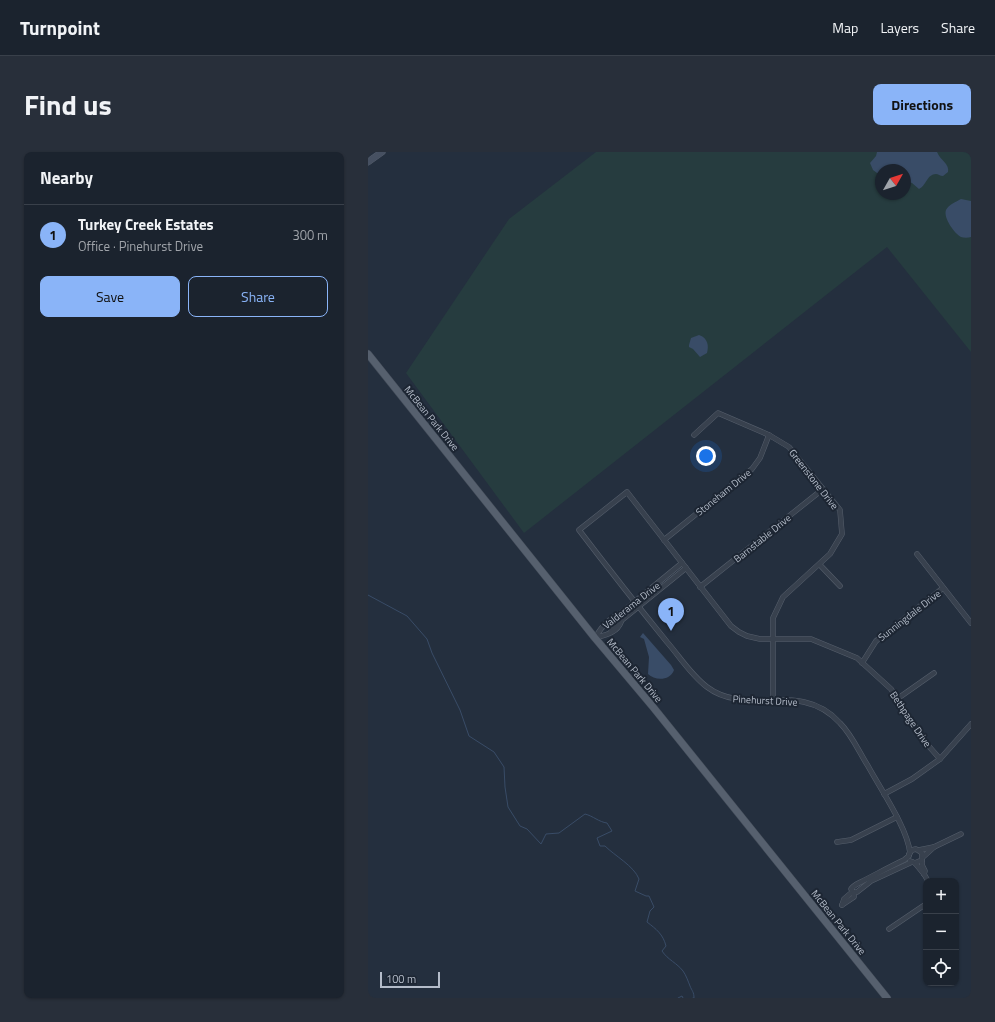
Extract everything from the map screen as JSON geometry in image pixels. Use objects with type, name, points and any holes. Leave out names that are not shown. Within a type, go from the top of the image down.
[{"type":"main road","points":[[368,162],[382,152]]},
{"type":"main road","name":"McBean Park Drive","points":[[368,354],[595,638],[653,707],[887,998]]},
{"type":"street","name":"Greenstone Drive","points":[[694,435],[718,413],[769,435],[789,447],[840,510],[842,534],[830,554],[820,565],[783,597],[773,618],[773,700]]},
{"type":"street","name":"Stoneham Drive","points":[[664,540],[752,469],[760,458],[769,435]]},
{"type":"street","name":"Barnstable Drive","points":[[700,587],[823,489]]},
{"type":"street","name":"Pinehurst Drive","points":[[664,540],[627,492],[579,530],[636,605],[696,676],[708,688],[722,696],[734,699],[787,700],[805,702],[821,708],[835,718],[846,730],[884,794],[907,839],[909,854],[914,863],[926,878]]},
{"type":"street","name":"Bethpage Drive","points":[[664,540],[731,626],[739,632],[747,636],[760,639],[811,640],[857,658],[891,689],[926,743],[940,759]]},
{"type":"street","points":[[917,554],[971,623]]},
{"type":"street","name":"Valderama Drive","points":[[595,638],[611,632],[619,627],[621,620],[682,563]]},
{"type":"street","points":[[820,565],[840,586]]},
{"type":"street","name":"Valderama Drive","points":[[595,638],[602,625],[613,617],[636,605],[686,568]]},
{"type":"street","name":"Sunningdale Drive","points":[[862,663],[876,640],[943,588]]},
{"type":"street","points":[[617,616],[619,616],[621,620]]},
{"type":"street","points":[[897,699],[934,673]]},
{"type":"street","points":[[884,794],[912,779],[940,759],[971,724]]},
{"type":"street","points":[[837,842],[851,840],[897,817]]},
{"type":"street","points":[[854,893],[851,889],[857,883],[860,883],[904,860],[909,854],[918,850],[934,847],[961,834]]},
{"type":"street","name":"Pinehurst Drive","points":[[907,839],[918,850],[922,858]]},
{"type":"street","points":[[842,905],[854,896],[854,893],[871,881],[914,863],[934,847]]},
{"type":"street","points":[[922,858],[924,874]]},
{"type":"street","points":[[889,929],[923,906]]},
{"type":"green space","points":[[596,152],[971,152],[971,352],[887,247],[524,533],[406,373],[509,219]]},
{"type":"water","points":[[877,152],[937,152],[948,167],[948,172],[943,176],[936,174],[931,176],[919,189],[911,183],[911,164],[875,164],[875,172],[870,163],[876,156]]},
{"type":"water","points":[[961,199],[971,201],[971,237],[961,237],[950,225],[946,217],[947,208]]},
{"type":"water","points":[[699,335],[706,340],[708,348],[707,353],[700,357],[693,349],[689,347],[691,338]]},
{"type":"water","points":[[643,633],[674,670],[672,674],[666,678],[658,679],[648,674],[649,657],[644,639],[640,637]]},
{"type":"waterway","points":[[368,595],[407,616],[427,639],[432,653],[460,710],[469,736],[494,752],[504,767],[508,807],[520,826],[527,829],[541,844],[546,834],[559,833],[585,814],[607,823],[612,831],[597,838],[600,846],[605,846],[629,865],[637,874],[639,879],[635,891],[649,896],[654,907],[650,911],[647,922],[663,938],[666,946],[662,951],[681,968],[693,993],[693,998]]},
{"type":"waterway","points":[[678,998],[682,996],[683,998]]},
{"type":"place","name":"Turkey Creek Estates","points":[[671,631]]}]
